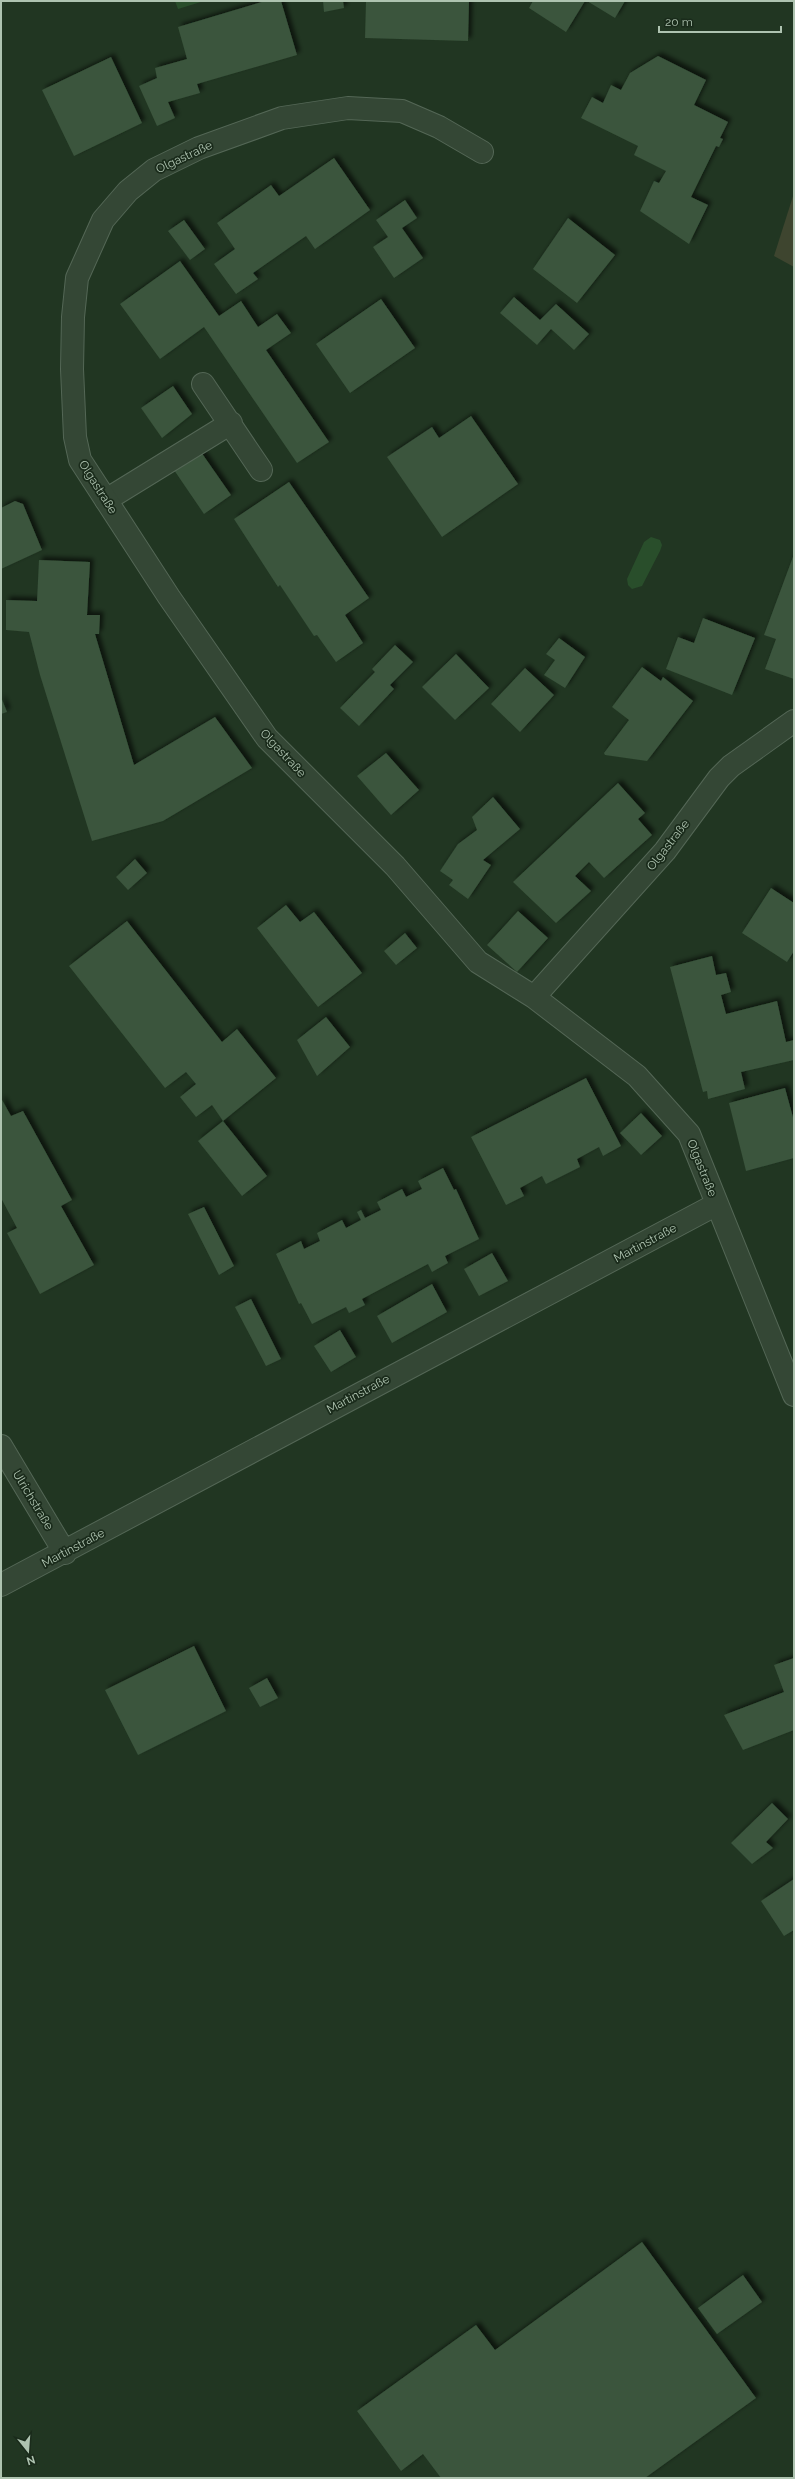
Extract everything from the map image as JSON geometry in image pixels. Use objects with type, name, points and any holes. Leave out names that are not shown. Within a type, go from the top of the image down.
[{"type":"street","name":"Olgastraße","points":[[482,152],[439,128],[402,111],[348,108],[282,118],[199,148],[154,170],[128,191],[104,220],[87,252],[77,278],[73,317],[72,369],[75,437],[80,460],[169,598],[267,738],[396,866],[478,962],[534,997],[637,1076],[689,1134],[794,1395]]},
{"type":"street","points":[[203,384],[261,470]]},
{"type":"street","points":[[106,500],[231,424]]},
{"type":"street","name":"Olgastraße","points":[[534,997],[665,851],[719,778],[731,766],[794,721]]},
{"type":"street","name":"Martinstraße","points":[[1,1585],[65,1553],[377,1384],[717,1204]]},
{"type":"street","name":"Ulrichstraße","points":[[1,1446],[65,1553]]},
{"type":"shaded area","points":[[175,1],[204,1],[178,9]]},
{"type":"shaded area","points":[[794,193],[794,267],[774,256]]},
{"type":"shaded area","points":[[651,537],[660,540],[662,545],[660,551],[642,586],[632,589],[628,585],[627,579],[644,542]]},
{"type":"building","points":[[265,1],[281,1],[297,55],[197,84],[200,93],[168,102],[175,118],[157,126],[139,86],[157,78],[155,68],[187,59],[178,27]]},
{"type":"building","points":[[323,1],[343,1],[344,8],[324,12]]},
{"type":"building","points":[[366,1],[469,1],[468,41],[365,38]]},
{"type":"building","points":[[533,1],[585,1],[566,32],[529,8]]},
{"type":"building","points":[[587,1],[625,1],[615,18]]},
{"type":"building","points":[[658,56],[706,80],[694,105],[728,122],[720,138],[723,139],[719,147],[716,146],[691,197],[708,205],[689,244],[640,211],[654,181],[659,183],[666,171],[634,155],[638,146],[581,118],[592,97],[603,103],[611,85],[621,90],[630,73]]},
{"type":"building","points":[[111,57],[142,123],[74,156],[42,90]]},
{"type":"building","points":[[334,158],[370,210],[315,249],[306,236],[253,273],[258,279],[236,294],[214,264],[235,249],[217,223],[271,185],[279,196]]},
{"type":"building","points":[[405,200],[417,218],[402,228],[423,258],[394,278],[373,247],[388,237],[376,220]]},
{"type":"building","points":[[568,218],[615,255],[577,303],[533,269]]},
{"type":"building","points":[[184,220],[205,249],[190,260],[168,231]]},
{"type":"building","points":[[180,261],[219,316],[241,301],[258,327],[277,314],[291,333],[266,350],[329,442],[297,463],[204,327],[160,359],[120,304]]},
{"type":"building","points":[[514,297],[540,320],[556,304],[589,334],[574,350],[551,329],[537,345],[500,313]]},
{"type":"building","points":[[381,299],[415,348],[350,393],[316,344]]},
{"type":"building","points":[[173,386],[192,414],[162,438],[141,408]]},
{"type":"building","points":[[471,416],[518,484],[442,537],[387,457],[432,427],[439,438]]},
{"type":"building","points":[[201,452],[231,495],[204,514],[174,470]]},
{"type":"building","points":[[289,482],[369,598],[345,615],[363,643],[336,662],[317,635],[314,636],[280,585],[278,587],[234,519]]},
{"type":"building","points":[[15,501],[23,504],[42,550],[1,569],[1,508]]},
{"type":"building","points":[[794,554],[794,679],[765,669],[776,639],[764,635]]},
{"type":"building","points":[[39,560],[90,562],[87,615],[100,615],[99,634],[95,634],[134,765],[215,717],[252,768],[163,821],[92,841],[40,675],[29,632],[6,630],[6,600],[37,601]]},
{"type":"building","points":[[703,618],[755,638],[732,695],[666,669],[678,637],[694,643]]},
{"type":"building","points":[[559,638],[585,657],[565,688],[544,675],[555,660],[546,654]]},
{"type":"building","points":[[395,645],[413,662],[390,685],[394,689],[359,726],[340,708],[375,672],[372,669]]},
{"type":"building","points":[[456,654],[489,688],[455,720],[422,687]]},
{"type":"building","points":[[642,667],[661,681],[663,677],[693,701],[647,761],[605,755],[604,753],[629,720],[612,707]]},
{"type":"building","points":[[525,668],[554,695],[520,732],[491,704]]},
{"type":"building","points":[[1,697],[7,712],[1,714]]},
{"type":"building","points":[[386,753],[419,790],[391,815],[357,776]]},
{"type":"building","points":[[618,783],[645,813],[638,819],[652,835],[604,878],[589,862],[575,876],[591,891],[556,923],[513,882]]},
{"type":"building","points":[[493,797],[520,829],[483,860],[491,865],[468,899],[449,885],[453,880],[440,871],[458,844],[477,830],[472,817]]},
{"type":"building","points":[[135,859],[147,873],[128,890],[116,877]]},
{"type":"building","points":[[771,888],[794,903],[794,951],[787,962],[742,933]]},
{"type":"building","points":[[286,905],[300,922],[314,912],[362,973],[318,1007],[257,928]]},
{"type":"building","points":[[518,911],[548,938],[517,972],[487,945]]},
{"type":"building","points":[[127,921],[222,1042],[237,1029],[276,1078],[223,1121],[212,1105],[196,1117],[180,1097],[196,1084],[186,1072],[165,1088],[69,966]]},
{"type":"building","points":[[405,933],[417,948],[396,965],[384,951]]},
{"type":"building","points":[[712,956],[716,975],[726,973],[731,992],[721,995],[726,1014],[777,1001],[786,1042],[794,1040],[794,1060],[741,1072],[745,1089],[708,1099],[707,1091],[703,1092],[670,967]]},
{"type":"building","points":[[326,1017],[350,1047],[317,1076],[297,1040]]},
{"type":"building","points":[[586,1078],[621,1146],[603,1156],[599,1147],[577,1159],[580,1167],[546,1184],[542,1176],[520,1188],[524,1196],[506,1205],[471,1137]]},
{"type":"building","points":[[785,1088],[794,1121],[794,1158],[746,1171],[729,1103]]},
{"type":"building","points":[[1,1098],[11,1116],[23,1111],[72,1200],[61,1206],[94,1265],[40,1294],[7,1233],[17,1228],[1,1198]]},
{"type":"building","points":[[641,1113],[662,1136],[641,1155],[620,1133]]},
{"type":"building","points":[[223,1121],[267,1176],[242,1196],[198,1141]]},
{"type":"building","points":[[443,1168],[454,1190],[456,1189],[479,1239],[445,1256],[448,1263],[432,1272],[428,1264],[362,1299],[365,1305],[349,1313],[346,1307],[312,1324],[301,1303],[299,1304],[276,1254],[301,1241],[304,1249],[320,1241],[317,1233],[342,1220],[346,1228],[361,1220],[357,1212],[361,1210],[365,1218],[381,1210],[377,1202],[402,1189],[406,1197],[422,1189],[418,1181]]},
{"type":"building","points":[[204,1207],[234,1266],[219,1275],[188,1214]]},
{"type":"building","points":[[492,1253],[508,1281],[479,1296],[464,1269]]},
{"type":"building","points":[[432,1284],[447,1312],[392,1343],[377,1316]]},
{"type":"building","points":[[251,1299],[281,1359],[266,1366],[235,1307]]},
{"type":"building","points":[[340,1330],[356,1357],[331,1372],[314,1346]]},
{"type":"building","points":[[194,1646],[226,1711],[138,1755],[105,1690]]},
{"type":"building","points":[[794,1658],[794,1730],[743,1750],[724,1715],[784,1692],[774,1665]]},
{"type":"building","points":[[267,1678],[278,1698],[260,1707],[249,1688]]},
{"type":"building","points":[[772,1803],[788,1819],[766,1842],[773,1848],[752,1864],[731,1843]]},
{"type":"building","points":[[794,1879],[794,1930],[784,1936],[761,1901]]},
{"type":"building","points":[[642,2242],[756,2398],[645,2478],[441,2478],[423,2454],[401,2471],[357,2411],[476,2325],[495,2350]]},
{"type":"building","points":[[743,2275],[762,2302],[717,2334],[698,2308]]}]
